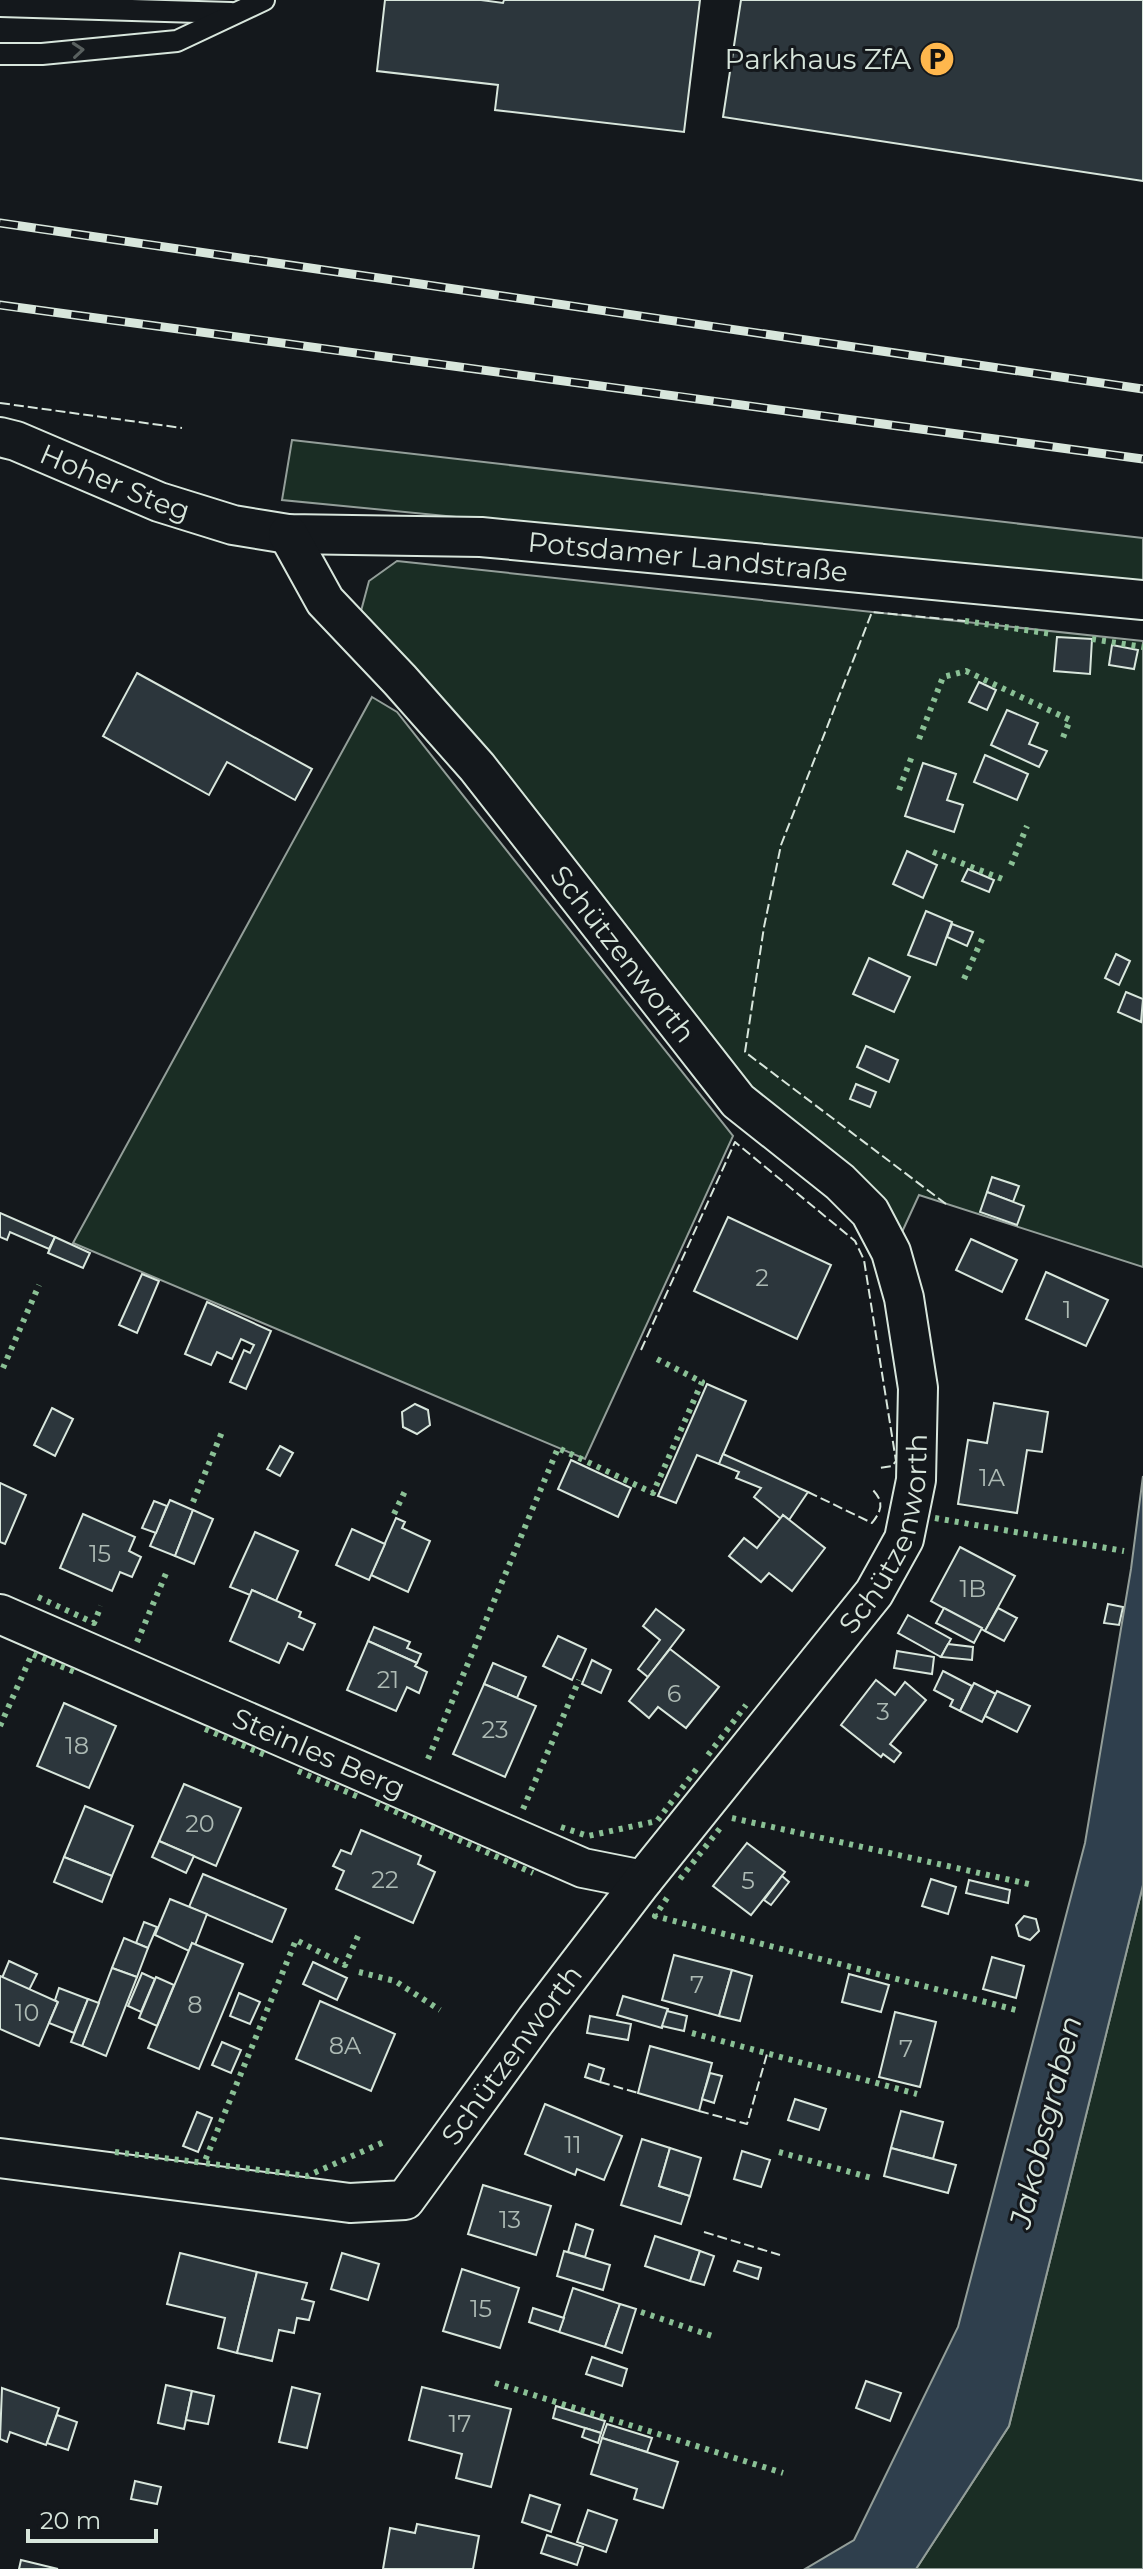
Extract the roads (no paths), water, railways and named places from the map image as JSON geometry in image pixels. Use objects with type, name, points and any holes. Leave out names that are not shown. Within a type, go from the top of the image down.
[{"type":"street","name":"Hoher Steg","points":[[0,437],[159,502],[233,525]]},
{"type":"street","name":"Potsdamer Landstraße","points":[[233,525],[288,534],[481,537],[1143,600]]},
{"type":"street","name":"Schützenworth","points":[[0,2158],[350,2203],[405,2200],[643,1880],[874,1593],[904,1539],[916,1480],[918,1388],[904,1298],[891,1252],[870,1212],[840,1182],[738,1101],[477,767],[325,601],[288,534]]},
{"type":"street","name":"Steinles Berg","points":[[0,1614],[583,1868],[643,1880]]},
{"type":"lane","points":[[0,54],[42,54],[177,41],[264,0]]},
{"type":"lane","points":[[0,6],[239,13]]},
{"type":"water","name":"Jakobsgraben","points":[[1143,1476],[1143,1885],[1009,2426],[916,2569],[805,2569],[854,2540],[958,2327],[1085,1843],[1131,1569]]},
{"type":"railway","points":[[0,223],[1143,389]]},
{"type":"railway","points":[[0,305],[1143,459]]},
{"type":"place","name":"Parkhaus ZfA","points":[[937,59]]}]
